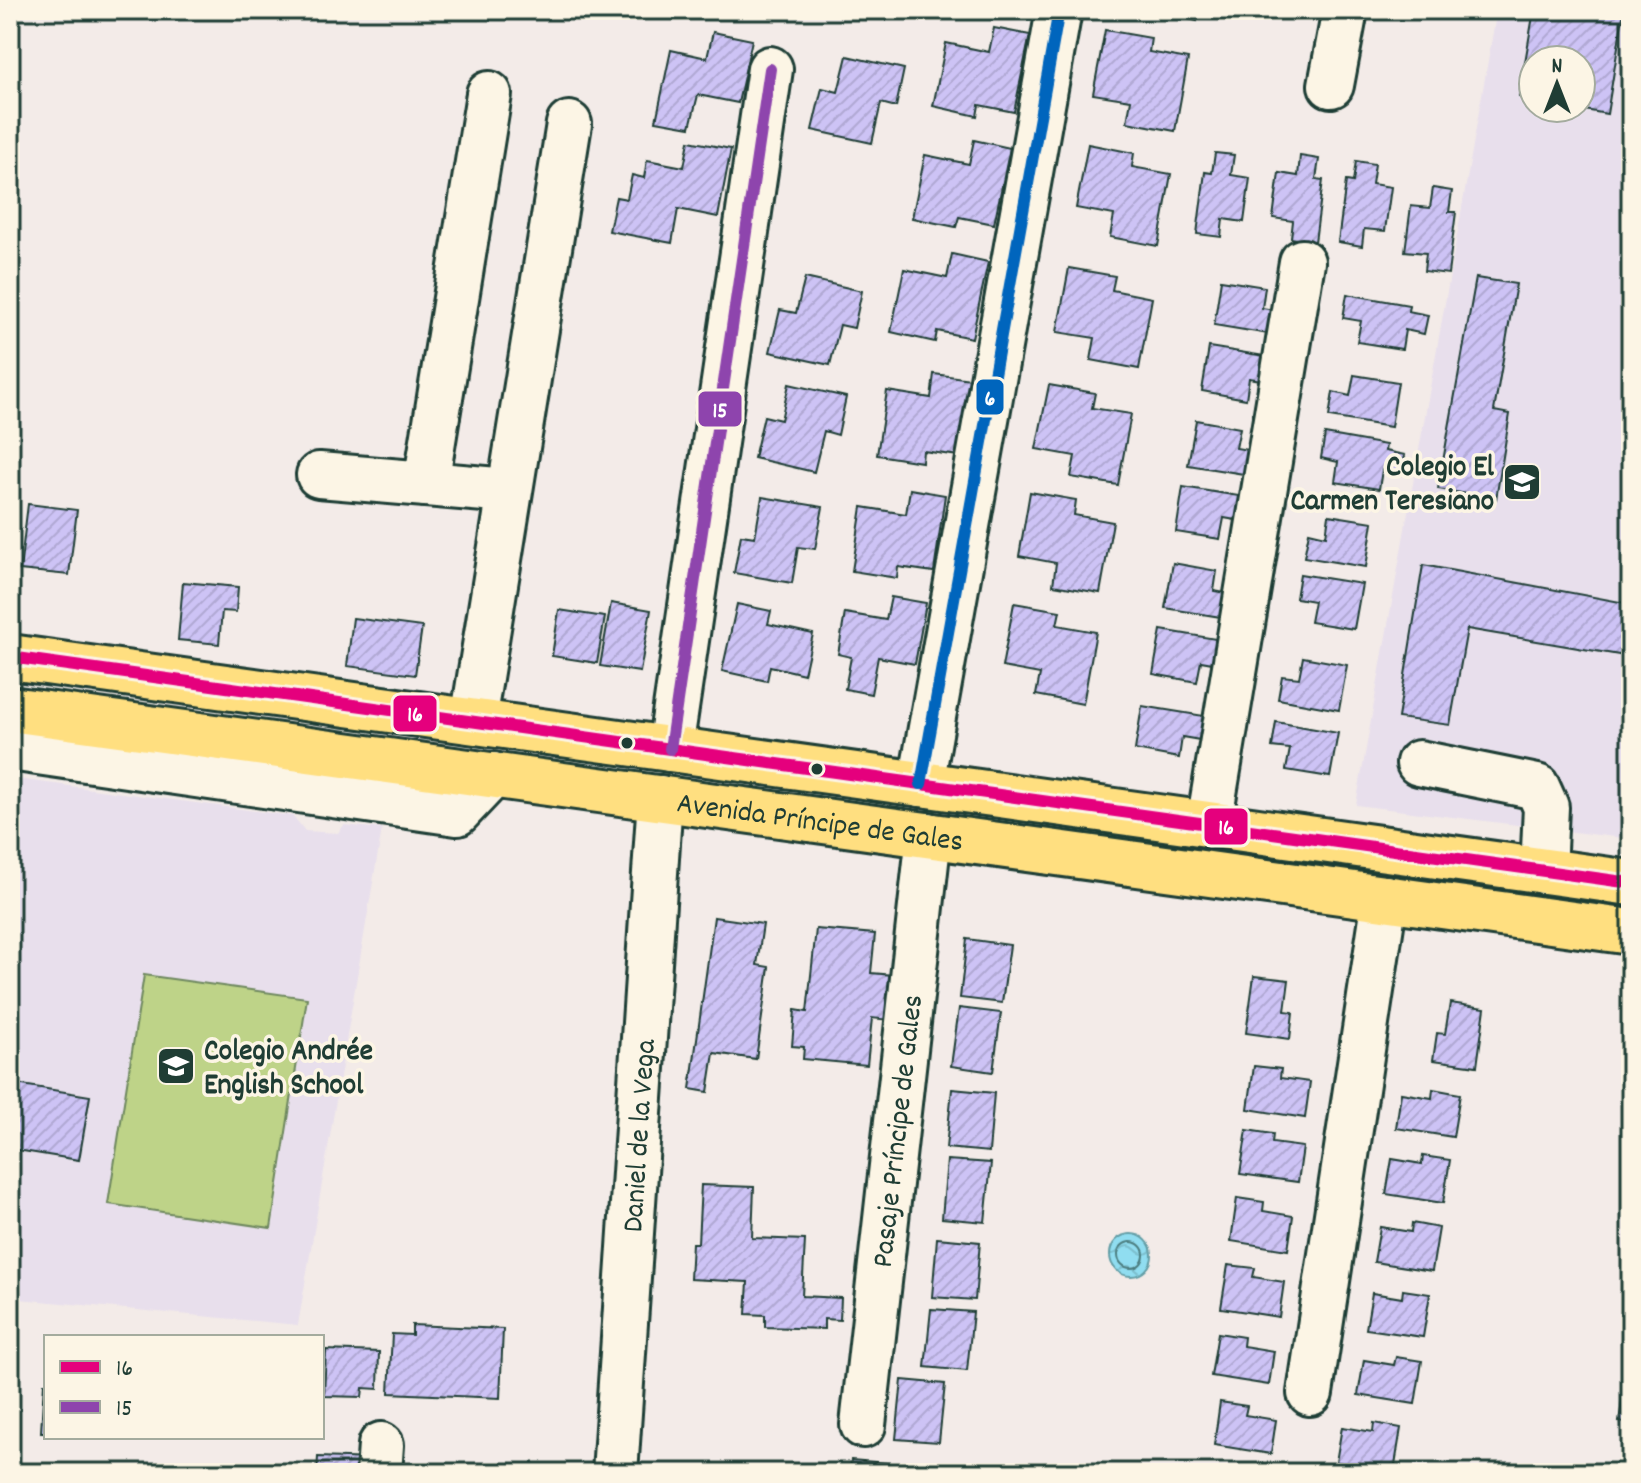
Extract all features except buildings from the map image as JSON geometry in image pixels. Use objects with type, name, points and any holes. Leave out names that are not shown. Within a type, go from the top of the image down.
[{"type":"main road","name":"Avenida Príncipe de Gales","points":[[10,657],[1631,883]]},
{"type":"main road","name":"Avenida Príncipe de Gales","points":[[10,709],[1631,932]]},
{"type":"street","points":[[921,784],[1059,10]]},
{"type":"street","points":[[1331,85],[1345,10]]},
{"type":"street","points":[[670,749],[770,69]]},
{"type":"street","points":[[426,484],[489,94]]},
{"type":"street","points":[[473,721],[569,124]]},
{"type":"street","points":[[1209,824],[1302,262]]},
{"type":"street","points":[[319,475],[509,491]]},
{"type":"street","points":[[10,748],[457,813],[493,775]]},
{"type":"street","points":[[1419,763],[1537,787],[1546,807],[1543,871]]},
{"type":"street","name":"Daniel de la Vega","points":[[615,1473],[660,798]]},
{"type":"street","name":"Pasaje Príncipe de Gales","points":[[863,1425],[929,835]]},
{"type":"street","points":[[1310,1393],[1385,898]]},
{"type":"shaded area","name":"Colegio El Carmen Teresiano","points":[[1497,10],[1631,10],[1631,101],[1626,126],[1631,128],[1631,839],[1356,805]]},
{"type":"shaded area","name":"Colegio Andrée English School","points":[[10,778],[293,816],[305,831],[338,833],[344,825],[382,829],[298,1325],[19,1299],[10,1415]]},
{"type":"green space","points":[[144,975],[307,998],[271,1228],[108,1204]]},
{"type":"water","points":[[1131,1234],[1146,1240],[1152,1255],[1146,1270],[1131,1276],[1116,1270],[1110,1255],[1116,1240]]},
{"type":"transit line","name":"6","points":[[921,784],[1059,10]]},
{"type":"transit line","name":"15","points":[[670,749],[770,69]]},
{"type":"transit line","name":"16","points":[[10,657],[1631,883]]},
{"type":"place","name":"Colegio El Carmen Teresiano","points":[[1522,482]]},
{"type":"place","name":"Colegio Andrée English School","points":[[176,1066]]}]
